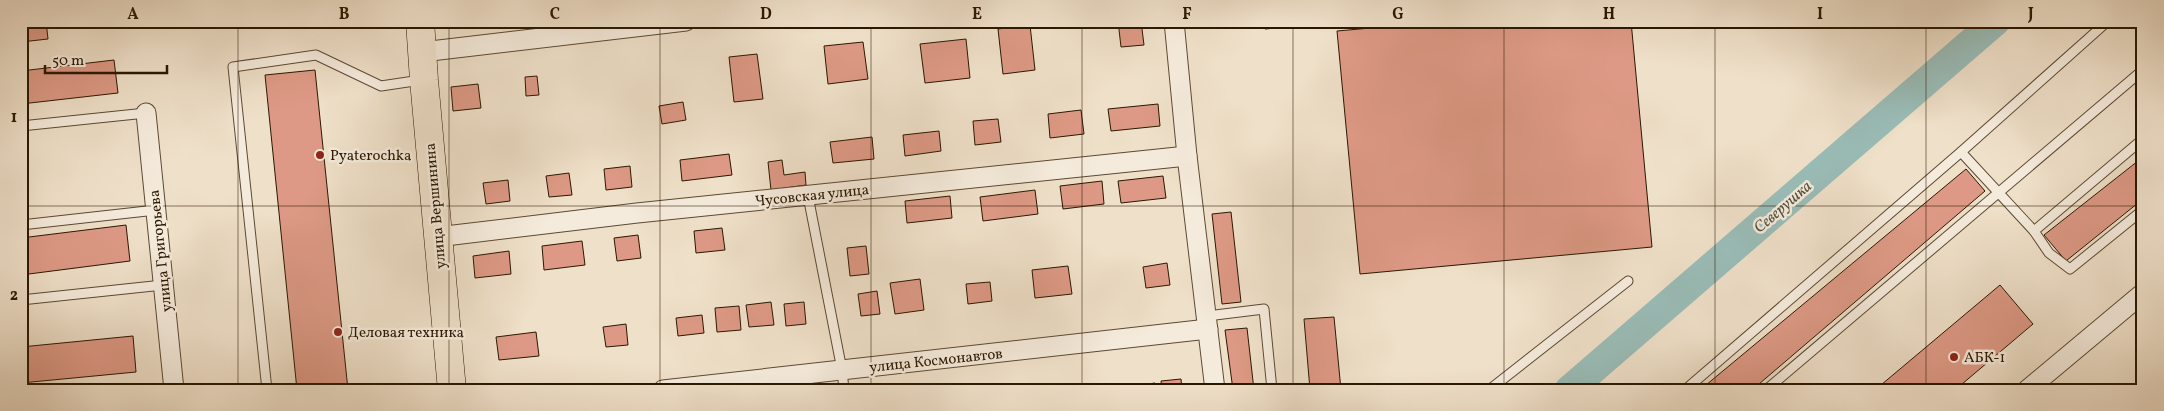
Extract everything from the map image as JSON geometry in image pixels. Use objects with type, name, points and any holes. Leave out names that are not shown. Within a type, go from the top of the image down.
[{"type":"main road","name":"улица Вершинина","points":[[420,21],[452,390]]},
{"type":"street","points":[[422,52],[686,21]]},
{"type":"street","points":[[1174,21],[1186,156],[1216,390]]},
{"type":"street","name":"улица Григорьева","points":[[146,113],[174,390]]},
{"type":"street","name":"Чусовская улица","points":[[438,237],[637,213],[1186,156]]},
{"type":"street","points":[[2027,390],[2143,293]]},
{"type":"street","name":"улица Космонавтов","points":[[663,390],[842,370],[1208,323]]},
{"type":"lane","points":[[1685,390],[1961,152],[2108,21]]},
{"type":"lane","points":[[267,390],[233,67],[316,56],[381,86],[424,80]]},
{"type":"lane","points":[[1766,390],[2143,70]]},
{"type":"lane","points":[[21,126],[146,113]]},
{"type":"lane","points":[[2034,231],[2143,139]]},
{"type":"lane","points":[[1961,152],[2034,231],[2049,253],[2070,269],[2143,210]]},
{"type":"lane","points":[[808,196],[842,370],[844,390]]},
{"type":"lane","points":[[21,225],[156,210]]},
{"type":"lane","points":[[1489,390],[1628,281]]},
{"type":"lane","points":[[21,300],[163,285]]},
{"type":"lane","points":[[1208,323],[1264,309],[1272,390]]},
{"type":"building","points":[[21,21],[46,21],[48,39],[21,42]]},
{"type":"building","points":[[269,21],[305,21],[270,25]]},
{"type":"building","points":[[1118,21],[1141,21],[1144,45],[1121,47]]},
{"type":"building","points":[[1265,21],[1298,21],[1299,26],[1265,29]]},
{"type":"building","points":[[1449,21],[1631,21],[1652,247],[1360,274],[1337,31]]},
{"type":"building","points":[[1030,25],[1035,70],[1003,74],[998,29]]},
{"type":"building","points":[[966,39],[970,78],[925,83],[920,44]]},
{"type":"building","points":[[863,42],[868,79],[828,84],[824,46]]},
{"type":"building","points":[[757,54],[763,99],[734,102],[729,57]]},
{"type":"building","points":[[114,60],[118,93],[21,104],[21,71]]},
{"type":"building","points":[[315,70],[348,390],[297,390],[265,75]]},
{"type":"building","points":[[537,76],[539,95],[526,96],[525,77]]},
{"type":"building","points":[[478,84],[481,108],[453,111],[451,87]]},
{"type":"building","points":[[683,102],[686,120],[662,124],[659,106]]},
{"type":"building","points":[[1158,104],[1160,126],[1111,131],[1108,109]]},
{"type":"building","points":[[1081,110],[1084,134],[1050,138],[1048,114]]},
{"type":"building","points":[[998,119],[1001,142],[975,145],[973,121]]},
{"type":"building","points":[[939,131],[941,151],[905,156],[903,135]]},
{"type":"building","points":[[872,137],[874,159],[833,163],[830,142]]},
{"type":"building","points":[[729,154],[732,175],[682,181],[680,160]]},
{"type":"building","points":[[2143,157],[2143,199],[2066,261],[2044,235]]},
{"type":"building","points":[[782,160],[784,175],[805,172],[806,185],[771,190],[768,162]]},
{"type":"building","points":[[630,166],[632,187],[606,190],[604,169]]},
{"type":"building","points":[[1966,169],[1985,191],[1752,390],[1700,390]]},
{"type":"building","points":[[569,173],[572,195],[549,197],[546,176]]},
{"type":"building","points":[[1163,176],[1166,198],[1121,203],[1118,181]]},
{"type":"building","points":[[508,180],[510,201],[486,204],[483,183]]},
{"type":"building","points":[[1102,181],[1104,204],[1063,209],[1060,186]]},
{"type":"building","points":[[1035,190],[1038,214],[983,221],[980,197]]},
{"type":"building","points":[[950,196],[952,218],[907,223],[905,201]]},
{"type":"building","points":[[1231,212],[1241,302],[1222,304],[1212,214]]},
{"type":"building","points":[[126,225],[130,261],[21,275],[21,238]]},
{"type":"building","points":[[722,228],[725,250],[696,253],[694,231]]},
{"type":"building","points":[[638,235],[641,258],[617,261],[614,238]]},
{"type":"building","points":[[582,241],[585,265],[544,270],[542,246]]},
{"type":"building","points":[[866,246],[869,274],[850,276],[847,248]]},
{"type":"building","points":[[509,251],[511,274],[475,278],[473,256]]},
{"type":"building","points":[[1167,263],[1170,285],[1146,288],[1143,267]]},
{"type":"building","points":[[1068,266],[1072,294],[1035,298],[1032,270]]},
{"type":"building","points":[[920,279],[924,310],[895,314],[890,283]]},
{"type":"building","points":[[990,282],[992,301],[968,304],[966,284]]},
{"type":"building","name":"АБК-1","points":[[2000,285],[2033,324],[1955,390],[1875,390]]},
{"type":"building","points":[[877,291],[880,314],[861,316],[858,294]]},
{"type":"building","points":[[771,302],[774,325],[749,327],[746,305]]},
{"type":"building","points":[[804,302],[806,324],[786,326],[784,304]]},
{"type":"building","points":[[739,306],[741,330],[717,332],[715,308]]},
{"type":"building","points":[[702,315],[704,333],[678,336],[676,318]]},
{"type":"building","points":[[1334,317],[1341,390],[1310,390],[1304,319]]},
{"type":"building","points":[[626,324],[628,345],[606,347],[603,327]]},
{"type":"building","points":[[1247,328],[1254,390],[1233,390],[1225,330]]},
{"type":"building","points":[[536,332],[539,356],[499,360],[496,337]]},
{"type":"building","points":[[133,336],[136,372],[21,383],[21,347]]},
{"type":"building","points":[[1181,379],[1182,390],[1162,390],[1161,381]]},
{"type":"building","points":[[1155,383],[1156,390],[1111,390],[1111,389]]},
{"type":"waterway","name":"Северушка","points":[[1569,390],[1996,21]]},
{"type":"place","name":"Pyaterochka","points":[[320,155]]},
{"type":"place","name":"Деловая техника","points":[[338,332]]},
{"type":"place","name":"АБК-1","points":[[1954,357]]}]
